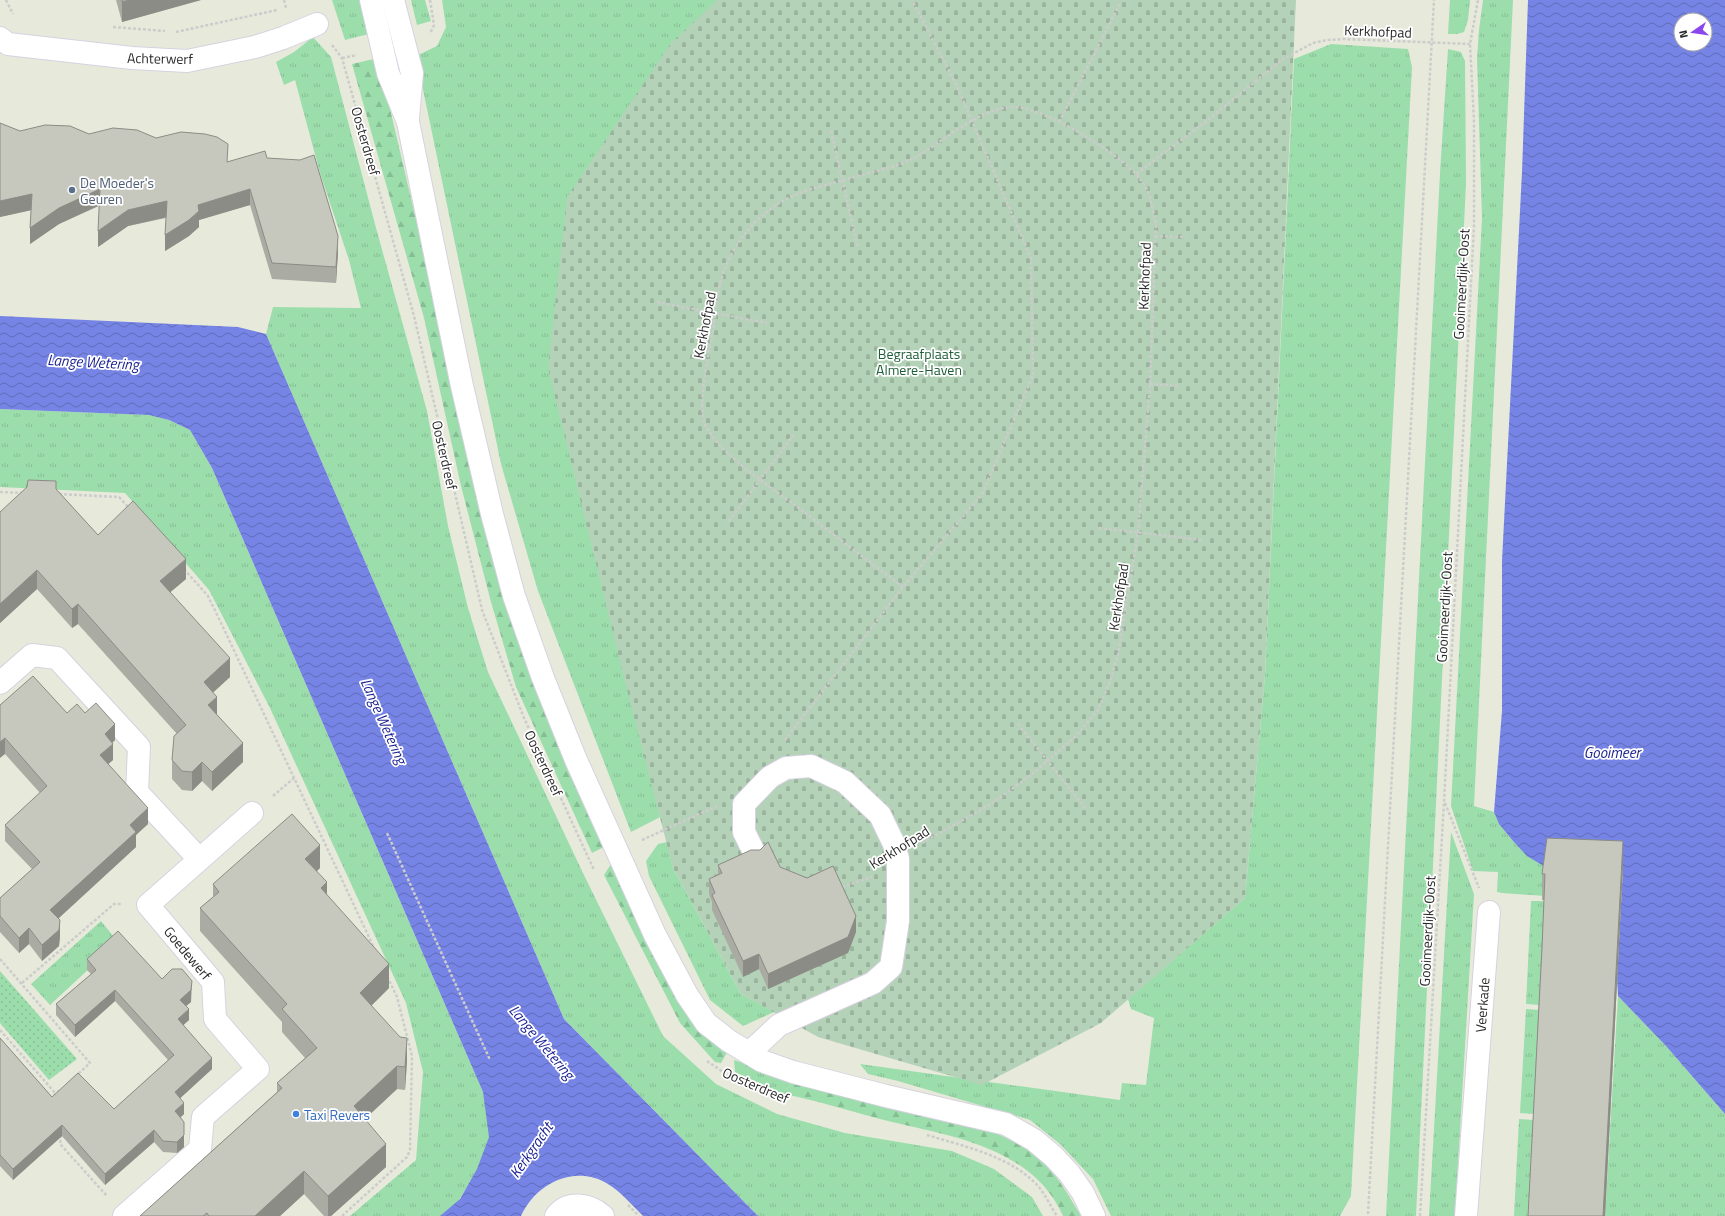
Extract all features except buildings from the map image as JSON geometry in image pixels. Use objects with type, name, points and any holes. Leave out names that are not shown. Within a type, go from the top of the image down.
[{"type":"street","name":"Oosterdreef","points":[[371,0],[388,73],[408,122],[462,386],[492,514],[514,596],[546,686],[576,760],[616,851],[655,934],[686,995],[706,1023],[729,1041],[762,1061],[793,1072],[886,1096],[1006,1124],[1034,1140],[1053,1156],[1069,1173],[1083,1193],[1094,1216]]},
{"type":"street","name":"Oosterdreef","points":[[394,0],[412,73],[408,122]]},
{"type":"street","name":"Achterwerf","points":[[0,38],[8,44],[132,58],[187,61],[255,47],[283,38],[317,24]]},
{"type":"street","points":[[0,683],[32,655],[57,658],[139,747],[137,792],[199,859]]},
{"type":"street","name":"Oosterdreef","points":[[749,1053],[779,1025],[873,983],[891,967],[898,921],[898,859],[894,844],[880,814],[845,782],[811,766],[786,768],[770,777],[744,804],[744,832],[755,854]]},
{"type":"street","points":[[148,905],[252,813]]},
{"type":"street","name":"Goedewerf","points":[[124,1216],[200,1149],[203,1117],[258,1069],[215,1019],[213,982],[148,905]]},
{"type":"street","name":"Veerkade","points":[[1466,1216],[1489,912]]},
{"type":"street","points":[[556,1216],[566,1208],[577,1205],[588,1206],[597,1210],[603,1216]]},
{"type":"path","points":[[6,0],[16,19]]},
{"type":"path","points":[[108,26],[178,32],[286,8],[284,0]]},
{"type":"path","points":[[782,744],[903,587],[982,494],[1033,375],[1031,258],[956,84],[912,0]]},
{"type":"path","points":[[1368,1214],[1434,0]]},
{"type":"path","name":"Gooimeerdijk-Oost","points":[[1420,1216],[1444,802],[1474,226],[1474,120],[1470,44],[1478,0]]},
{"type":"path","points":[[1059,122],[1120,4]]},
{"type":"path","name":"Kerkhofpad","points":[[1136,174],[1209,119],[1283,58],[1301,48],[1327,40],[1470,44]]},
{"type":"path","name":"Oosterdreef","points":[[342,58],[414,316],[482,610],[524,718],[595,872]]},
{"type":"path","name":"Kerkhofpad","points":[[842,887],[882,873],[912,848],[993,804],[1048,760],[1075,737],[1098,710],[1110,682],[1118,655],[1138,533],[1150,384],[1155,236],[1154,211],[1145,185],[1120,159],[1038,111],[1016,107],[1004,108],[991,112],[953,132],[914,158],[798,194],[772,208],[752,224],[737,244],[724,270],[704,380],[704,423],[715,442],[760,479],[903,587]]},
{"type":"path","points":[[831,131],[858,248]]},
{"type":"path","points":[[1155,236],[1186,237]]},
{"type":"path","points":[[657,302],[767,323]]},
{"type":"path","points":[[1150,384],[1180,386]]},
{"type":"path","points":[[729,521],[794,434]]},
{"type":"path","points":[[1099,528],[1202,540]]},
{"type":"path","points":[[1018,724],[1087,810]]},
{"type":"path","points":[[1444,802],[1489,912]]},
{"type":"path","points":[[591,865],[616,851],[723,803]]},
{"type":"path","points":[[386,833],[490,1060]]},
{"type":"path","points":[[22,983],[114,904],[148,905]]},
{"type":"path","points":[[0,959],[90,1063],[73,1078]]},
{"type":"path","points":[[0,1030],[56,1094]]},
{"type":"path","name":"Oosterdreef","points":[[702,1055],[711,1065],[740,1081]]},
{"type":"path","points":[[54,1104],[50,1099],[61,1089]]},
{"type":"path","points":[[62,1130],[60,1144],[124,1216]]},
{"type":"path","points":[[920,1133],[1004,1160],[1031,1179],[1040,1188],[1057,1216]]},
{"type":"green space","points":[[332,0],[366,0],[373,33],[345,40]]},
{"type":"green space","points":[[411,0],[425,0],[431,21],[417,25]]},
{"type":"green space","points":[[442,0],[902,0],[703,795],[631,832],[538,591],[501,464],[416,56],[437,46],[446,27]]},
{"type":"green space","name":"Begraafplaats Almere-Haven","points":[[717,0],[1296,0],[1265,675],[1245,898],[1101,1023],[982,1085],[818,1037],[741,994],[673,868],[623,674],[548,368],[567,197],[671,43]]},
{"type":"green space","points":[[1450,0],[1470,0],[1468,20],[1464,32],[1448,34]]},
{"type":"green space","points":[[1483,0],[1513,0],[1474,806],[1494,812],[1498,821],[1509,837],[1523,851],[1547,868],[1545,896],[1497,892],[1498,872],[1473,871],[1451,806],[1482,218],[1477,58]]},
{"type":"green space","points":[[313,37],[331,57],[376,228],[427,411],[448,526],[468,608],[488,672],[582,871],[663,1036],[716,1084],[777,1114],[845,1133],[952,1151],[994,1169],[1032,1197],[1043,1216],[758,1216],[564,1019],[266,334],[273,307],[361,308],[349,260],[320,173],[295,80],[284,85],[276,62],[294,52]]},
{"type":"green space","points":[[1331,44],[1408,49],[1412,67],[1351,1196],[1340,1216],[1111,1216],[1093,1179],[1060,1144],[1030,1120],[898,1081],[868,1074],[860,1064],[1120,1100],[1122,1083],[1146,1085],[1154,1018],[1131,1009],[1128,999],[1245,898],[1265,675],[1294,59]]},
{"type":"green space","points":[[1448,49],[1461,52],[1465,61],[1466,184],[1416,1216],[1386,1216],[1440,173]]},
{"type":"green space","points":[[378,58],[476,474],[496,572],[549,722],[608,845],[592,853],[516,687],[491,602],[461,486],[424,318],[352,64]]},
{"type":"green space","points":[[0,409],[150,415],[169,420],[190,430],[212,468],[483,1092],[495,1141],[449,1216],[350,1216],[416,1160],[423,1072],[406,1003],[269,706],[209,590],[125,493],[0,487]]},
{"type":"green space","points":[[1451,832],[1474,894],[1455,1216],[1429,1216]]},
{"type":"green space","points":[[667,842],[673,868],[741,994],[774,1012],[743,1026],[710,1000],[649,876],[646,861],[658,844]]},
{"type":"green space","points":[[611,864],[640,922],[729,1049],[721,1063],[715,1062],[680,1023],[604,875]]},
{"type":"green space","points":[[1531,901],[1545,901],[1540,1005],[1526,1004]]},
{"type":"green space","points":[[101,921],[118,942],[50,1005],[31,984]]},
{"type":"green space","points":[[0,971],[77,1059],[49,1080],[0,1023]]},
{"type":"green space","points":[[1618,996],[1666,1046],[1725,1114],[1725,1216],[1605,1216]]},
{"type":"green space","points":[[1526,1009],[1540,1010],[1534,1114],[1520,1113]]},
{"type":"green space","points":[[734,1060],[794,1081],[783,1094],[735,1072]]},
{"type":"green space","points":[[794,1081],[963,1123],[998,1134],[1031,1152],[1045,1164],[1060,1182],[1081,1216],[1063,1216],[1050,1193],[1033,1175],[1013,1161],[990,1150],[942,1134],[783,1094]]},
{"type":"green space","points":[[1519,1119],[1533,1120],[1528,1216],[1514,1216]]},
{"type":"water","name":"Gooimeer","points":[[1528,0],[1725,0],[1725,1114],[1666,1046],[1618,996],[1617,978],[1623,868],[1547,868],[1527,856],[1499,824],[1494,812],[1502,711],[1502,561],[1522,172]]},
{"type":"water","points":[[0,316],[238,327],[266,334],[564,1019],[758,1216],[643,1216],[613,1187],[595,1178],[583,1176],[558,1180],[546,1186],[536,1194],[521,1216],[440,1216],[460,1199],[477,1169],[489,1137],[483,1092],[212,468],[190,430],[169,420],[149,415],[0,409]]},
{"type":"place","name":"De Moeder's Geuren","points":[[72,190]]},
{"type":"place","name":"Taxi Revers","points":[[296,1114]]},
{"type":"water label","name":"Lange Wetering","points":[[93,362]]},
{"type":"water label","name":"Lange Wetering","points":[[384,721]]},
{"type":"water label","name":"Lange Wetering","points":[[542,1042]]},
{"type":"water label","name":"Kerkgracht","points":[[531,1150]]}]
